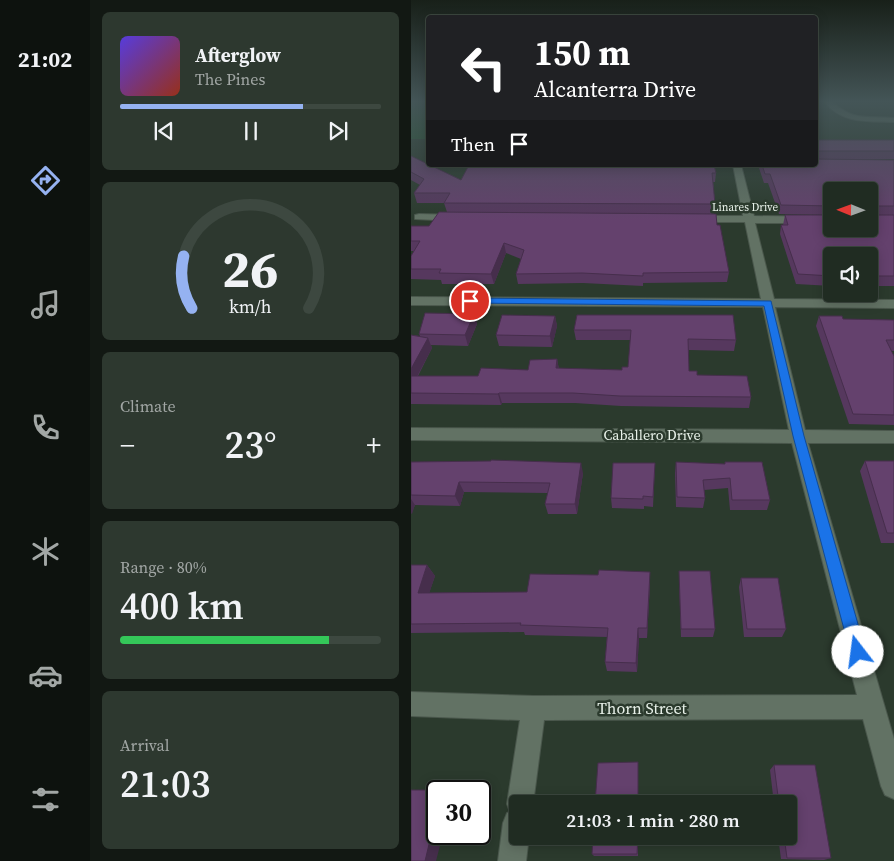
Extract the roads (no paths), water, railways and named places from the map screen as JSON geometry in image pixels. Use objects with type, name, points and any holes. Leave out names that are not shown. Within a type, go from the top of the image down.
[{"type":"street","points":[[737,167],[798,436],[894,786]]},
{"type":"street","points":[[419,217],[469,218]]},
{"type":"street","name":"Linares Drive","points":[[688,219],[823,220]]},
{"type":"street","points":[[411,301],[894,304]]},
{"type":"street","name":"Caballero Drive","points":[[411,434],[894,437]]},
{"type":"street","name":"Thorn Street","points":[[411,704],[534,708],[873,707]]},
{"type":"street","points":[[521,795],[534,708]]},
{"type":"street","points":[[512,861],[514,845]]}]
